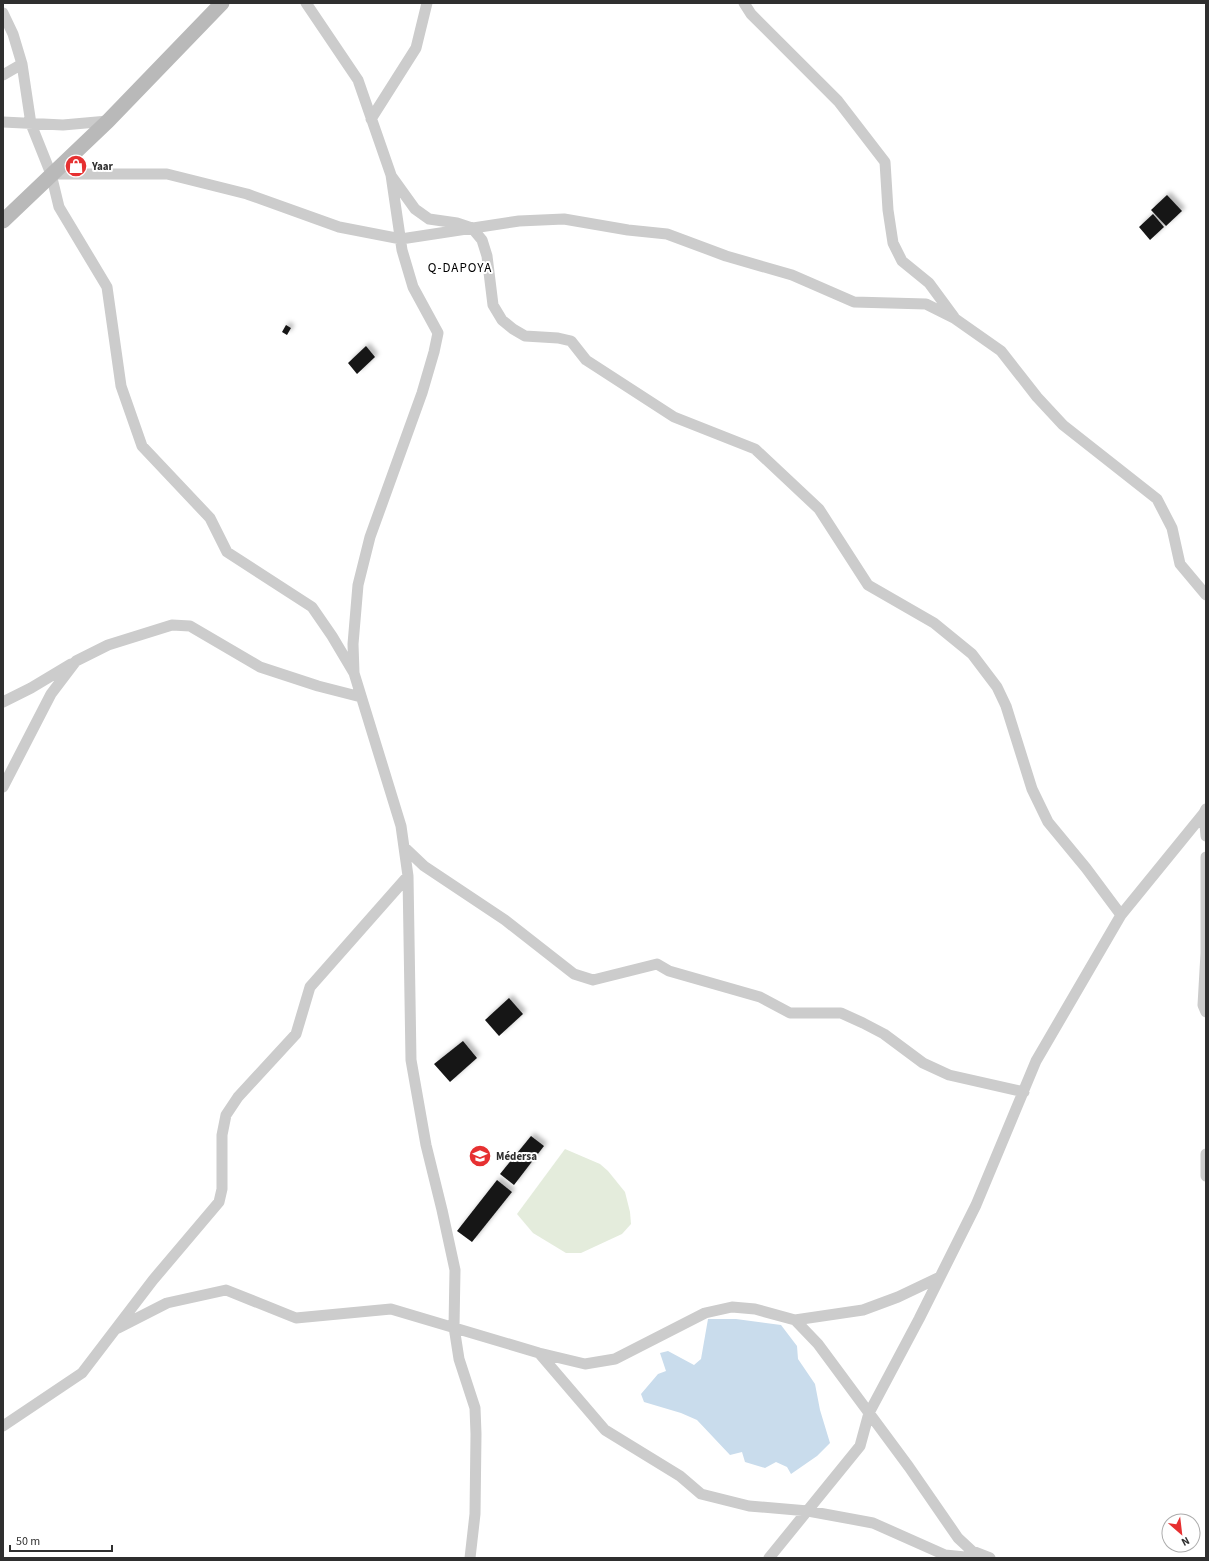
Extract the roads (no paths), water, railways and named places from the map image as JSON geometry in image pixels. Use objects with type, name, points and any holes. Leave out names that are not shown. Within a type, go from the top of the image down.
[{"type":"street","points":[[3,221],[108,121],[222,3]]},
{"type":"street","points":[[306,3],[358,80],[390,175],[402,250],[414,286],[438,333],[422,394],[370,537],[358,585],[353,644],[354,672],[401,826],[408,876],[411,1060],[426,1145],[455,1270],[454,1327],[459,1359],[474,1408],[476,1434],[476,1514],[470,1558]]},
{"type":"street","points":[[371,119],[416,48],[427,3]]},
{"type":"street","points":[[744,3],[751,14],[838,101],[885,162],[888,210],[893,242],[902,261],[929,283],[954,318]]},
{"type":"street","points":[[3,13],[13,34],[22,64],[31,124],[51,174],[59,207],[107,287],[121,386],[142,446],[210,518],[228,552],[312,607],[354,672]]},
{"type":"street","points":[[3,74],[22,64]]},
{"type":"street","points":[[3,122],[63,125],[108,121]]},
{"type":"street","points":[[51,174],[167,174],[247,194],[339,227],[400,240],[519,221],[564,219],[628,230],[667,234],[726,256],[792,275],[854,302],[926,304],[954,318],[1000,351],[1063,425],[1157,499],[1172,528],[1180,564],[1206,595]]},
{"type":"street","points":[[390,175],[415,209],[429,219],[457,223],[472,228],[482,240],[487,256],[493,305],[502,320],[525,336],[558,338],[571,341],[586,360],[674,417],[755,449],[819,510],[868,585],[934,623],[972,654],[997,686],[1006,706],[1032,789],[1048,822],[1086,868],[1121,915]]},
{"type":"street","points":[[3,702],[31,688],[76,661],[108,645],[172,624],[190,626],[260,668],[318,686],[361,697]]},
{"type":"street","points":[[3,787],[51,694],[76,661]]},
{"type":"street","points":[[768,1558],[860,1446],[869,1413],[976,1205],[1036,1062],[1121,915],[1205,811]]},
{"type":"street","points":[[1205,811],[1206,836]]},
{"type":"street","points":[[404,847],[424,866],[505,920],[574,974],[593,980],[657,964],[669,970],[760,997],[790,1013],[841,1013],[884,1034],[923,1063],[949,1075],[1024,1092]]},
{"type":"street","points":[[1206,857],[1206,953],[1203,1005],[1206,1012]]},
{"type":"street","points":[[3,1426],[82,1373],[108,1338],[118,1328],[153,1280],[219,1202],[222,1189],[222,1135],[226,1115],[238,1098],[296,1034],[310,987],[408,876]]},
{"type":"street","points":[[1206,1154],[1206,1176]]},
{"type":"street","points":[[118,1328],[167,1303],[226,1290],[296,1318],[391,1309],[539,1353],[585,1364],[615,1359],[705,1312],[732,1307],[756,1309],[796,1320],[863,1310],[898,1297],[940,1277]]},
{"type":"street","points":[[796,1320],[818,1344],[909,1467],[958,1538],[972,1551],[990,1558]]},
{"type":"street","points":[[539,1353],[605,1430],[680,1476],[701,1494],[749,1506],[808,1511],[873,1523],[945,1555],[975,1558]]},
{"type":"water","points":[[708,1319],[736,1319],[781,1325],[797,1346],[798,1359],[815,1384],[820,1410],[830,1443],[817,1456],[791,1474],[787,1467],[776,1462],[765,1468],[745,1462],[742,1452],[730,1455],[697,1420],[681,1413],[644,1402],[641,1394],[658,1374],[666,1371],[660,1353],[668,1351],[694,1365],[701,1359]]},
{"type":"place","name":"Yaar","points":[[76,166]]},
{"type":"place","name":"Médersa","points":[[480,1156]]},
{"type":"district","name":"Q-DAPOYA","points":[[460,268]]}]
